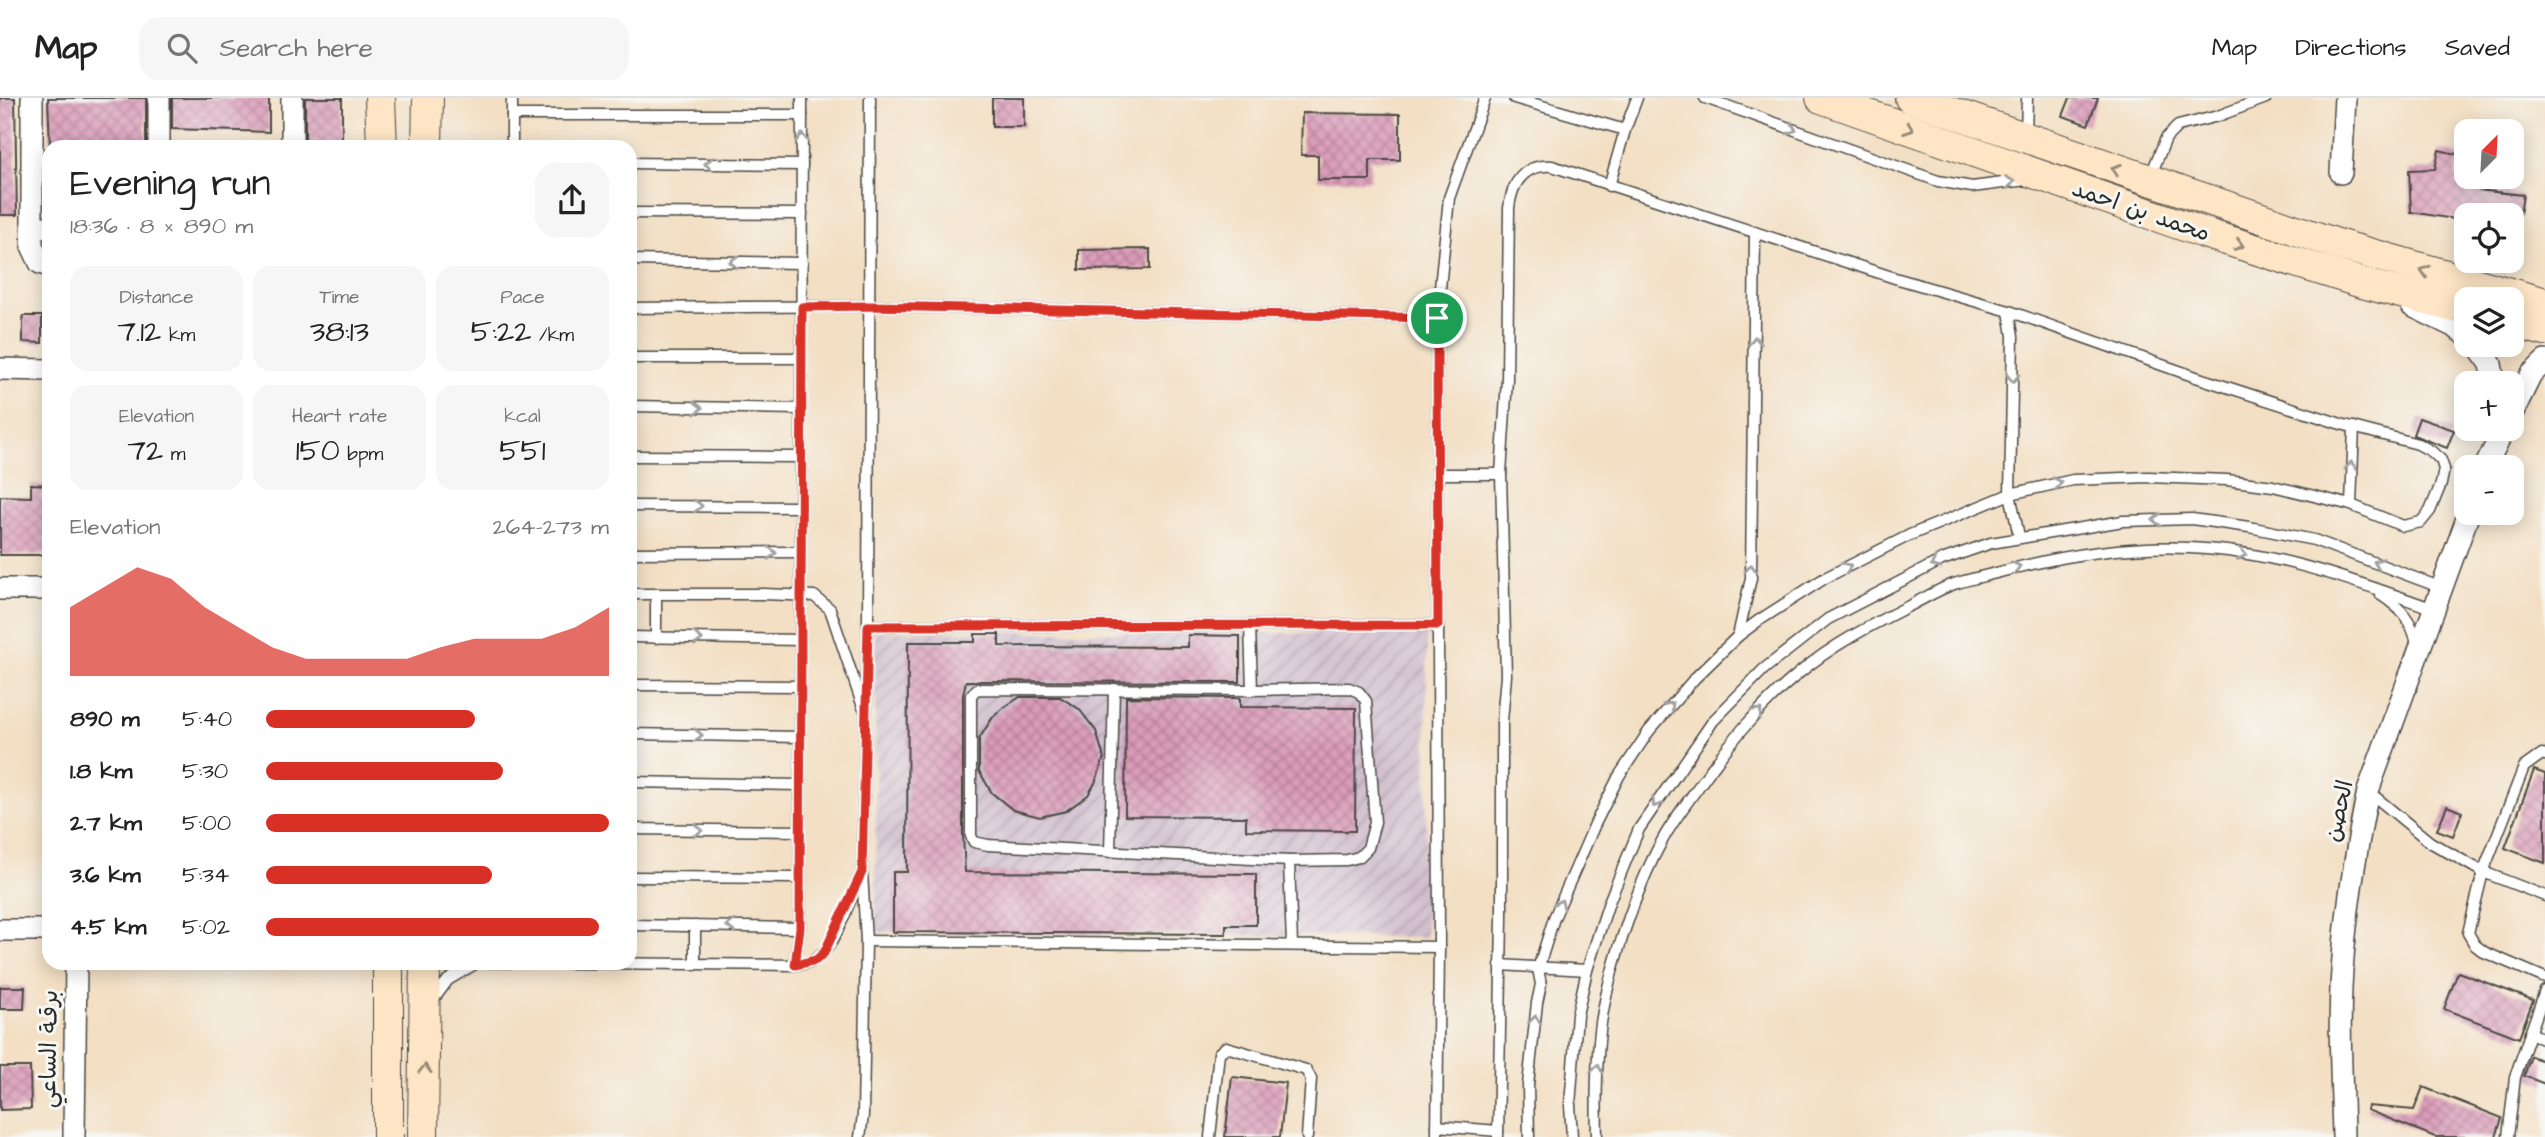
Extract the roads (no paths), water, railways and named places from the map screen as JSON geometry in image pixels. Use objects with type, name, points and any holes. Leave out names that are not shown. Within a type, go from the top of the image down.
[{"type":"street","points":[[32,98],[41,227],[32,246],[42,264]]},
{"type":"street","points":[[159,98],[159,140]]},
{"type":"street","points":[[292,98],[292,140]]},
{"type":"street","points":[[380,98],[382,140]]},
{"type":"street","name":"محمد بن احمد","points":[[1821,98],[2204,233],[2362,283],[2454,307]]},
{"type":"street","name":"محمد بن احمد","points":[[1910,98],[1945,106],[2026,138],[2340,245],[2545,303]]},
{"type":"street","points":[[2341,173],[2345,98]]},
{"type":"street","points":[[2362,283],[2454,327]]},
{"type":"street","points":[[2524,325],[2545,331]]},
{"type":"street","points":[[2524,389],[2531,374],[2545,361]]},
{"type":"street","points":[[0,369],[42,370]]},
{"type":"street","name":"الحصن","points":[[2343,1137],[2341,974],[2354,862],[2368,791],[2465,525]]},
{"type":"street","points":[[0,589],[42,589]]},
{"type":"street","points":[[0,930],[42,930]]},
{"type":"street","name":"برقـة الساعي","points":[[74,1137],[76,970]]},
{"type":"street","points":[[385,970],[388,1137]]},
{"type":"street","points":[[423,1137],[425,970]]},
{"type":"lane","points":[[512,98],[512,140]]},
{"type":"lane","points":[[795,965],[800,928],[802,98]]},
{"type":"lane","points":[[860,1137],[863,1115],[866,941],[862,872],[868,626],[870,98]]},
{"type":"lane","points":[[1485,98],[1449,198],[1437,318],[1437,1132],[1498,1134],[1502,721],[1506,676],[1501,474],[1507,379],[1509,208],[1515,184],[1522,174],[1540,165],[1552,166],[1895,278],[2009,310],[2196,377],[2417,444],[2441,460],[2444,469],[2430,511],[2421,522],[2403,526],[2351,505],[2273,486],[2227,480],[2148,477],[2073,480],[2010,494],[1910,535],[1825,578],[1738,636],[1663,714],[1619,776],[1554,918],[1538,969],[1541,984],[1528,1085],[1529,1137]]},
{"type":"lane","points":[[1514,98],[1625,130]]},
{"type":"lane","points":[[1609,186],[1637,98]]},
{"type":"lane","points":[[1705,98],[1957,186],[1972,187],[2047,178]]},
{"type":"lane","points":[[2026,138],[2027,98]]},
{"type":"lane","points":[[2149,180],[2165,138],[2178,126],[2218,116],[2266,98]]},
{"type":"lane","points":[[512,115],[802,114]]},
{"type":"lane","points":[[637,163],[802,165]]},
{"type":"lane","points":[[637,213],[802,214]]},
{"type":"lane","points":[[1738,636],[1751,578],[1755,232]]},
{"type":"lane","points":[[637,260],[802,263]]},
{"type":"lane","points":[[637,308],[870,306],[1437,318]]},
{"type":"lane","points":[[2009,310],[2013,336],[2010,494],[2020,536]]},
{"type":"lane","points":[[637,358],[802,358]]},
{"type":"lane","points":[[637,407],[802,410]]},
{"type":"lane","points":[[2351,505],[2354,427]]},
{"type":"lane","points":[[637,456],[801,457]]},
{"type":"lane","points":[[1438,474],[1501,474]]},
{"type":"lane","points":[[637,506],[801,507]]},
{"type":"lane","points":[[1572,1137],[1570,1105],[1573,1054],[1577,1016],[1587,970],[1609,902],[1639,829],[1713,721],[1739,693],[1794,643],[1828,619],[1942,560],[1991,542],[2123,521],[2192,519],[2314,540],[2442,588]]},
{"type":"lane","points":[[1597,1137],[1597,1066],[1602,1020],[1619,950],[1661,841],[1740,731],[1798,674],[1832,648],[1870,625],[1953,584],[2088,552],[2129,548],[2191,548],[2277,559],[2367,585],[2434,609]]},
{"type":"lane","points":[[637,553],[801,552]]},
{"type":"lane","points":[[2367,585],[2406,615],[2416,638],[2416,660]]},
{"type":"lane","points":[[637,594],[814,596],[830,609],[866,715]]},
{"type":"lane","points":[[656,594],[656,638]]},
{"type":"lane","points":[[1250,625],[1252,690]]},
{"type":"lane","points":[[868,626],[1438,625]]},
{"type":"lane","points":[[637,637],[801,640]]},
{"type":"lane","points":[[637,685],[800,686]]},
{"type":"lane","points":[[977,688],[1252,690],[1349,688],[1359,692],[1366,701],[1375,822],[1368,848],[1359,856],[1347,860],[1289,861],[974,842],[971,835],[971,695],[977,688]]},
{"type":"lane","points":[[1110,852],[1114,690]]},
{"type":"lane","points":[[637,734],[800,737]]},
{"type":"lane","points":[[2545,754],[2531,760],[2524,767],[2483,872],[2468,933],[2475,945],[2484,952],[2545,978]]},
{"type":"lane","points":[[637,782],[800,785]]},
{"type":"lane","points":[[2368,791],[2430,842],[2483,872],[2545,896]]},
{"type":"lane","points":[[637,830],[800,831]]},
{"type":"lane","points":[[1289,861],[1292,945]]},
{"type":"lane","points":[[637,964],[795,965],[816,960],[824,953],[862,872]]},
{"type":"lane","points":[[637,877],[800,878]]},
{"type":"lane","points":[[637,925],[800,928]]},
{"type":"lane","points":[[695,926],[695,965]]},
{"type":"lane","points":[[866,941],[1438,947]]},
{"type":"lane","points":[[1500,965],[1587,970]]},
{"type":"lane","points":[[426,1021],[438,992],[461,970]]},
{"type":"lane","points":[[2508,1137],[2515,1077],[2545,991]]},
{"type":"lane","points":[[2530,1033],[2545,1039]]},
{"type":"lane","points":[[1209,1137],[1219,1053],[1226,1047],[1306,1070],[1311,1079],[1307,1137]]}]
